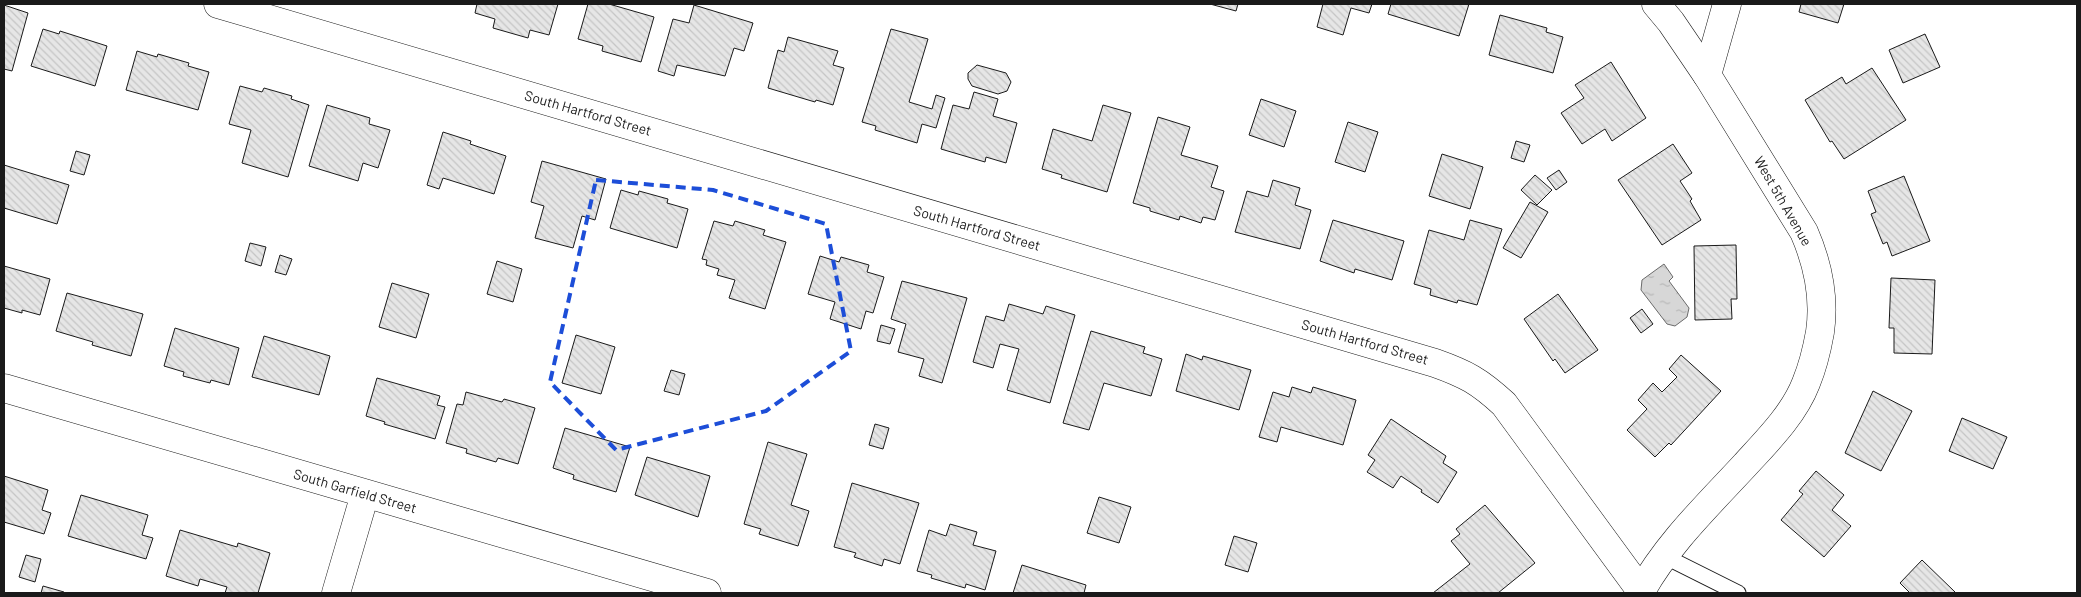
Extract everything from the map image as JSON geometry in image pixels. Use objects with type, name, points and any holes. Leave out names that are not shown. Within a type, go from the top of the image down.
[{"type":"street","name":"South Hartford Street","points":[[218,4],[1435,363],[1460,372],[1483,385],[1510,411],[1640,592]]},
{"type":"street","name":"West 5th Avenue","points":[[1640,592],[1684,530],[1772,436],[1789,412],[1806,384],[1817,352],[1822,314],[1820,280],[1804,232],[1707,75],[1671,22],[1656,4]]},
{"type":"street","points":[[1707,75],[1727,4]]},
{"type":"street","name":"South Garfield Street","points":[[4,388],[706,593]]},
{"type":"street","points":[[336,593],[365,494]]},
{"type":"lane","points":[[1664,556],[1738,593]]},
{"type":"highlighted area","points":[[596,180],[713,190],[826,224],[851,351],[766,411],[616,450],[550,382]]},
{"type":"water","points":[[1664,264],[1673,277],[1669,281],[1689,308],[1687,317],[1675,326],[1667,324],[1641,290],[1642,280]]},
{"type":"building","points":[[477,4],[558,4],[549,35],[530,30],[528,38],[493,28],[495,19],[475,13]]},
{"type":"building","points":[[588,4],[609,4],[654,17],[641,62],[602,51],[603,46],[578,39]]},
{"type":"building","points":[[1210,4],[1238,4],[1236,11]]},
{"type":"building","points":[[1323,4],[1372,4],[1369,13],[1351,8],[1343,35],[1317,27]]},
{"type":"building","points":[[1391,4],[1469,4],[1459,36],[1388,14]]},
{"type":"building","points":[[1801,4],[1844,4],[1838,23],[1799,12]]},
{"type":"building","points":[[4,5],[28,13],[12,71],[4,69]]},
{"type":"building","points":[[694,5],[753,23],[744,51],[734,48],[725,76],[677,65],[674,76],[658,71],[673,19],[689,23]]},
{"type":"building","points":[[1500,15],[1547,28],[1546,32],[1563,37],[1553,73],[1489,55]]},
{"type":"building","points":[[43,29],[59,34],[60,31],[107,46],[95,86],[31,66]]},
{"type":"building","points":[[891,29],[928,39],[909,102],[932,109],[936,95],[945,98],[936,128],[922,124],[917,143],[875,130],[876,126],[862,122]]},
{"type":"building","points":[[1925,34],[1940,67],[1903,83],[1889,50]]},
{"type":"building","points":[[788,37],[838,51],[833,65],[844,68],[833,105],[816,100],[815,102],[768,88],[778,50],[784,52]]},
{"type":"building","points":[[137,51],[157,57],[158,54],[189,63],[188,66],[209,72],[198,110],[126,90]]},
{"type":"building","points":[[1611,62],[1646,118],[1612,141],[1605,129],[1582,144],[1561,113],[1584,98],[1575,85]]},
{"type":"building","points":[[977,65],[1006,73],[1011,82],[1007,91],[998,94],[972,86],[968,79],[968,73]]},
{"type":"building","points":[[1872,68],[1906,120],[1844,159],[1832,141],[1830,142],[1805,100],[1842,77],[1846,84]]},
{"type":"building","points":[[240,86],[262,92],[264,88],[292,96],[291,99],[309,105],[288,177],[242,163],[251,130],[229,124]]},
{"type":"building","points":[[974,92],[998,99],[993,116],[1017,123],[1006,163],[986,157],[985,162],[941,149],[953,105],[969,109]]},
{"type":"building","points":[[1261,99],[1296,111],[1284,147],[1249,135]]},
{"type":"building","points":[[327,105],[370,118],[369,124],[390,130],[378,168],[363,163],[358,181],[309,166]]},
{"type":"building","points":[[1103,105],[1131,113],[1107,192],[1061,178],[1062,175],[1042,169],[1053,129],[1092,141]]},
{"type":"building","points":[[1158,117],[1190,127],[1181,155],[1218,166],[1211,187],[1224,191],[1215,220],[1203,217],[1201,223],[1180,216],[1179,220],[1150,211],[1150,208],[1133,203]]},
{"type":"building","points":[[1348,122],[1378,132],[1365,172],[1335,162]]},
{"type":"building","points":[[443,132],[471,141],[470,144],[506,156],[494,194],[443,178],[439,189],[427,185]]},
{"type":"building","points":[[1516,141],[1530,145],[1524,162],[1511,158]]},
{"type":"building","points":[[1673,144],[1692,173],[1680,181],[1692,199],[1690,201],[1701,220],[1662,245],[1618,180]]},
{"type":"building","points":[[76,151],[90,155],[84,175],[70,171]]},
{"type":"building","points":[[1442,154],[1483,167],[1470,209],[1429,196]]},
{"type":"building","points":[[542,161],[606,179],[595,220],[582,216],[573,248],[535,238],[544,206],[531,202]]},
{"type":"building","points":[[4,165],[69,185],[57,224],[4,208]]},
{"type":"building","points":[[1559,170],[1567,182],[1556,190],[1547,178]]},
{"type":"building","points":[[1535,175],[1552,190],[1537,205],[1521,190]]},
{"type":"building","points":[[1904,176],[1930,241],[1892,256],[1887,242],[1883,244],[1871,214],[1876,212],[1868,191]]},
{"type":"building","points":[[1273,180],[1300,188],[1295,205],[1311,210],[1300,249],[1235,232],[1247,191],[1268,197]]},
{"type":"building","points":[[621,190],[638,195],[639,191],[668,199],[667,203],[688,209],[677,248],[610,228]]},
{"type":"building","points":[[1530,202],[1548,212],[1521,258],[1503,248]]},
{"type":"building","points":[[1333,220],[1404,241],[1392,280],[1355,269],[1354,273],[1320,261]]},
{"type":"building","points":[[1470,220],[1502,229],[1477,305],[1458,300],[1457,303],[1430,295],[1431,289],[1414,284],[1429,230],[1464,240]]},
{"type":"building","points":[[714,221],[733,226],[735,221],[765,230],[763,235],[786,242],[765,309],[729,298],[735,280],[717,275],[719,269],[706,265],[707,260],[702,259]]},
{"type":"building","points":[[250,243],[266,247],[261,266],[245,261]]},
{"type":"building","points":[[1736,245],[1737,299],[1731,299],[1732,319],[1695,320],[1694,246]]},
{"type":"building","points":[[280,255],[292,259],[286,275],[275,272]]},
{"type":"building","points":[[820,256],[839,262],[841,257],[869,265],[867,272],[884,277],[873,313],[866,311],[861,329],[830,319],[835,302],[808,294]]},
{"type":"building","points":[[497,261],[522,269],[513,302],[487,294]]},
{"type":"building","points":[[4,266],[50,279],[40,315],[4,308]]},
{"type":"building","points":[[1891,278],[1935,280],[1932,354],[1894,353],[1894,328],[1889,328]]},
{"type":"building","points":[[902,281],[967,298],[942,383],[919,376],[924,359],[898,352],[906,324],[891,319]]},
{"type":"building","points":[[392,283],[429,294],[416,338],[379,327]]},
{"type":"building","points":[[67,293],[143,314],[131,356],[92,345],[93,342],[56,331]]},
{"type":"building","points":[[1558,294],[1598,350],[1565,373],[1555,359],[1553,361],[1524,319]]},
{"type":"building","points":[[1009,304],[1043,314],[1046,306],[1075,315],[1050,403],[1007,390],[1019,349],[1000,344],[993,368],[973,362],[986,316],[1004,321]]},
{"type":"building","points":[[1642,309],[1653,324],[1641,333],[1630,318]]},
{"type":"building","points":[[881,325],[895,329],[890,344],[877,341]]},
{"type":"building","points":[[175,328],[239,348],[229,385],[211,380],[210,383],[183,376],[184,372],[164,366]]},
{"type":"building","points":[[1091,331],[1145,347],[1143,353],[1162,359],[1151,396],[1104,383],[1089,430],[1063,423]]},
{"type":"building","points":[[576,335],[615,347],[601,394],[562,383]]},
{"type":"building","points":[[264,336],[330,356],[319,395],[252,377]]},
{"type":"building","points":[[1186,354],[1202,360],[1203,356],[1251,370],[1239,410],[1176,391]]},
{"type":"building","points":[[1681,355],[1721,391],[1671,445],[1669,443],[1655,457],[1627,430],[1647,409],[1638,400],[1653,383],[1662,392],[1677,377],[1669,369]]},
{"type":"building","points":[[671,370],[685,374],[679,395],[664,391]]},
{"type":"building","points":[[377,378],[440,396],[437,405],[445,407],[435,439],[384,424],[385,422],[366,416]]},
{"type":"building","points":[[1292,387],[1311,393],[1313,387],[1356,400],[1343,445],[1281,427],[1277,442],[1259,437],[1273,392],[1289,397]]},
{"type":"building","points":[[1873,391],[1912,411],[1881,471],[1845,453]]},
{"type":"building","points":[[466,392],[502,402],[504,399],[535,408],[518,464],[498,458],[496,462],[466,453],[467,449],[446,443],[457,404],[463,405]]},
{"type":"building","points":[[1962,418],[2007,437],[1993,469],[1949,451]]},
{"type":"building","points":[[1391,419],[1446,456],[1443,463],[1457,472],[1438,503],[1401,476],[1393,488],[1367,472],[1375,460],[1368,455]]},
{"type":"building","points":[[875,424],[889,428],[883,449],[869,445]]},
{"type":"building","points":[[565,428],[630,447],[616,492],[573,479],[574,475],[553,468]]},
{"type":"building","points":[[768,442],[807,454],[791,505],[809,511],[798,546],[759,534],[761,529],[744,524]]},
{"type":"building","points":[[647,457],[710,476],[698,517],[635,495]]},
{"type":"building","points":[[1816,471],[1844,495],[1832,510],[1851,526],[1824,557],[1781,520],[1803,494],[1799,491]]},
{"type":"building","points":[[4,476],[48,490],[42,510],[51,513],[44,534],[4,522]]},
{"type":"building","points":[[852,483],[919,503],[900,564],[884,559],[882,566],[854,557],[856,553],[834,547]]},
{"type":"building","points":[[81,495],[148,515],[142,535],[153,538],[146,559],[68,536]]},
{"type":"building","points":[[1099,497],[1131,507],[1119,543],[1087,533]]},
{"type":"building","points":[[1485,505],[1535,563],[1498,593],[1433,593],[1470,564],[1451,541],[1460,534],[1456,529]]},
{"type":"building","points":[[950,524],[977,532],[973,545],[996,551],[985,590],[966,584],[965,588],[931,578],[932,575],[917,571],[929,530],[946,536]]},
{"type":"building","points":[[180,530],[237,547],[238,543],[270,553],[258,593],[225,593],[227,587],[200,579],[198,586],[166,576]]},
{"type":"building","points":[[1234,536],[1257,543],[1248,572],[1225,565]]},
{"type":"building","points":[[26,555],[41,559],[35,582],[19,577]]},
{"type":"building","points":[[1922,560],[1954,593],[1910,593],[1900,583]]},
{"type":"building","points":[[1022,565],[1086,585],[1084,593],[1013,593]]},
{"type":"building","points":[[43,586],[64,592],[64,593],[41,593]]}]
